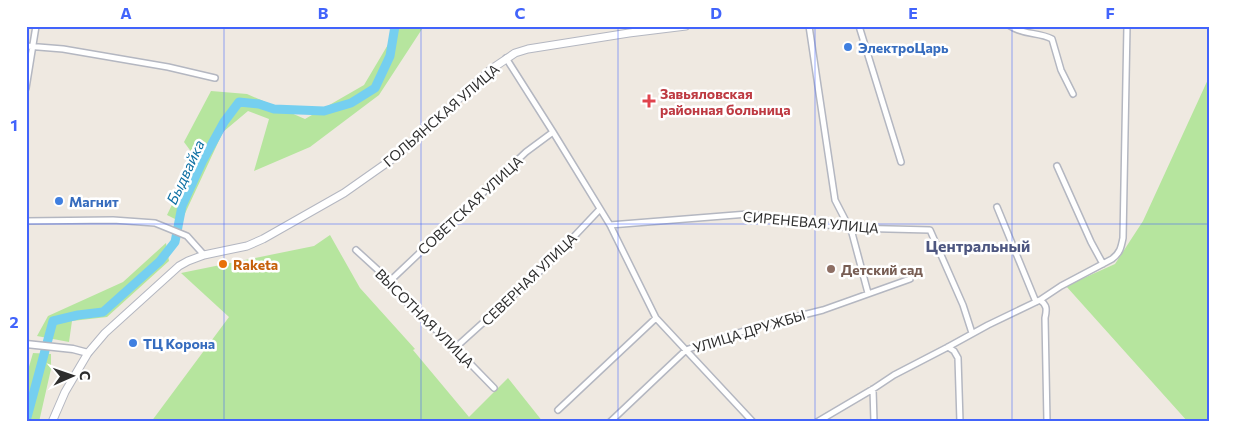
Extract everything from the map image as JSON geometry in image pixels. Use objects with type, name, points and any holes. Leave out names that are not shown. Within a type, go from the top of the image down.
[{"type":"main road","name":"ГОЛЬЯНСКАЯ УЛИЦА","points":[[52,422],[65,392],[88,352],[105,333],[179,266],[204,255],[247,246],[263,239],[344,193],[398,155],[490,70],[506,58],[515,53],[545,46],[686,26]]},
{"type":"street","points":[[26,88],[29,47],[36,26]]},
{"type":"street","points":[[809,26],[835,200],[852,233],[868,293]]},
{"type":"street","points":[[859,26],[901,162]]},
{"type":"street","points":[[1010,26],[1023,32],[1052,39],[1061,70],[1073,94]]},
{"type":"street","points":[[817,422],[894,375],[972,333],[1038,301],[1118,254],[1123,238],[1127,26]]},
{"type":"street","points":[[29,47],[111,57],[215,78]]},
{"type":"street","points":[[506,58],[554,132],[610,225],[656,318],[753,422]]},
{"type":"street","name":"СОВЕТСКАЯ УЛИЦА","points":[[390,281],[526,152],[554,132]]},
{"type":"street","points":[[1058,166],[1091,242],[1103,264]]},
{"type":"street","points":[[998,206],[1038,301],[1046,304],[1047,308],[1045,318],[1047,422]]},
{"type":"street","name":"СЕВЕРНАЯ УЛИЦА","points":[[455,348],[548,264],[600,209]]},
{"type":"street","name":"СИРЕНЕВАЯ УЛИЦА","points":[[610,225],[748,214],[849,228],[930,230],[963,306],[972,333]]},
{"type":"street","points":[[26,221],[113,220],[155,223],[187,236],[204,255]]},
{"type":"street","name":"ВЫСОТНАЯ УЛИЦА","points":[[356,250],[390,281],[400,296],[494,388]]},
{"type":"street","name":"УЛИЦА ДРУЖБЫ","points":[[610,422],[686,350],[754,328],[822,310],[910,279]]},
{"type":"street","points":[[558,410],[656,318]]},
{"type":"street","points":[[26,344],[88,352]]},
{"type":"street","points":[[948,347],[954,351],[958,358],[960,422]]},
{"type":"street","points":[[873,389],[874,422]]},
{"type":"green space","points":[[399,26],[424,26],[379,95],[310,147],[254,171],[269,119],[248,111],[223,132],[181,222],[167,215],[195,157],[184,142],[211,91],[247,94],[305,119],[364,85]]},
{"type":"green space","points":[[1210,75],[1210,422],[1188,422],[1066,286],[1115,264],[1143,221]]},
{"type":"green space","points":[[330,235],[360,288],[415,349],[413,350],[469,417],[508,378],[543,422],[151,422],[229,317],[181,273],[314,246]]},
{"type":"green space","points":[[166,243],[169,261],[107,317],[72,321],[69,342],[37,336],[48,316],[123,282]]},
{"type":"green space","points":[[33,353],[51,354],[51,369],[39,422],[26,422],[26,377]]},
{"type":"waterway","name":"Быдвайка","points":[[26,421],[53,321],[103,312],[160,261],[175,242],[182,206],[203,160],[224,122],[239,102],[259,104],[274,109],[324,111],[351,103],[375,88],[390,56],[395,26]]},
{"type":"place","name":"ЭлектроЦарь","points":[[848,47]]},
{"type":"place","name":"Завьяловская районная больница","points":[[649,101]]},
{"type":"place","name":"Магнит","points":[[59,201]]},
{"type":"place","name":"Raketa","points":[[223,264]]},
{"type":"place","name":"Детский сад","points":[[831,269]]},
{"type":"place","name":"ТЦ Корона","points":[[133,343]]},
{"type":"district","name":"Центральный","points":[[978,245]]}]
